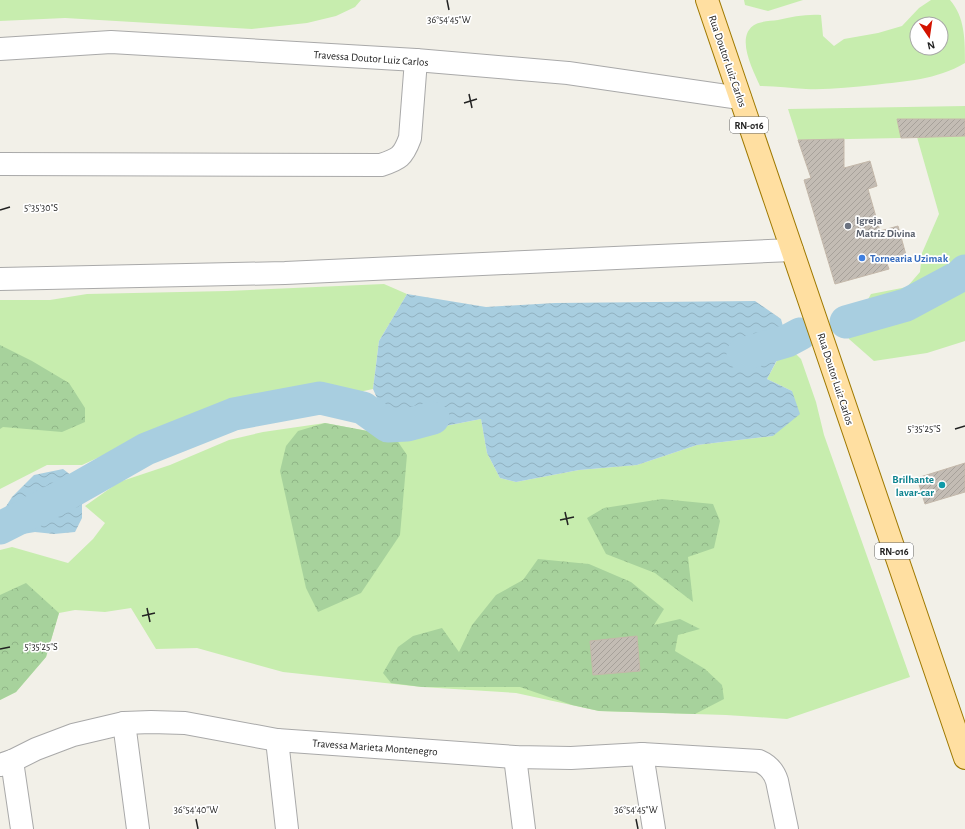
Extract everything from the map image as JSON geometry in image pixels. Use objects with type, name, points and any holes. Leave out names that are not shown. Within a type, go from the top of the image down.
[{"type":"main road","name":"Rua Doutor Luiz Carlos","points":[[707,0],[870,483],[965,758]]},
{"type":"street","name":"Travessa Doutor Luiz Carlos","points":[[0,49],[111,42],[416,60],[568,73],[740,98]]},
{"type":"street","points":[[0,164],[381,164],[398,159],[406,150],[410,138],[416,60]]},
{"type":"street","points":[[0,279],[285,273],[792,250]]},
{"type":"street","points":[[124,723],[138,829]]},
{"type":"street","name":"Travessa Marieta Montenegro","points":[[6,763],[36,749],[73,735],[124,723],[185,723],[277,740],[515,757],[571,758],[642,754],[759,761],[766,764],[775,775],[787,829]]},
{"type":"street","points":[[277,740],[287,829]]},
{"type":"street","points":[[642,754],[654,829]]},
{"type":"street","points":[[515,757],[524,829]]},
{"type":"street","points":[[6,763],[22,829]]},
{"type":"green space","points":[[0,0],[361,0],[355,7],[336,16],[307,23],[252,29],[65,18],[0,21]]},
{"type":"green space","points":[[744,0],[803,0],[768,11],[745,5]]},
{"type":"green space","points":[[931,0],[950,0],[959,14],[963,29],[965,63],[943,73],[909,81],[840,88],[806,89],[760,86],[747,53],[746,36],[750,29],[756,24],[799,16],[821,15],[823,36],[834,46],[844,39],[878,33],[902,26],[909,19],[909,56],[949,56],[949,16],[911,16],[919,8]]},
{"type":"green space","points":[[965,106],[965,119],[898,119],[901,138],[798,140],[788,109]]},
{"type":"green space","points":[[965,136],[965,341],[927,353],[874,361],[849,339],[847,328],[857,310],[866,303],[871,294],[907,287],[920,272],[922,253],[939,214],[917,137]]},
{"type":"green space","points":[[384,284],[407,294],[379,341],[373,389],[350,394],[300,386],[198,412],[82,465],[47,465],[0,489],[0,300],[50,300],[87,294],[227,291]]},
{"type":"green space","points":[[786,344],[801,359],[816,402],[824,435],[910,677],[787,719],[726,715],[599,711],[516,693],[422,687],[283,672],[197,648],[156,649],[131,608],[105,612],[75,610],[59,613],[46,657],[16,692],[0,700],[0,550],[12,547],[68,563],[93,539],[105,523],[85,506],[119,482],[170,465],[229,440],[263,432],[325,423],[394,436],[481,419],[487,453],[500,478],[516,482],[579,470],[637,465],[697,445],[773,436],[792,391],[767,379]]},
{"type":"green space","points":[[0,345],[32,361],[69,383],[85,408],[85,422],[62,432],[3,427],[0,429]]},
{"type":"green space","points":[[325,423],[394,436],[407,455],[400,535],[361,593],[318,612],[306,588],[280,471],[286,446],[298,431]]},
{"type":"green space","points":[[662,499],[713,504],[720,521],[714,548],[688,557],[693,602],[655,573],[606,554],[587,518],[604,508]]},
{"type":"green space","points":[[538,559],[589,564],[631,582],[664,609],[654,625],[680,619],[700,629],[678,635],[675,651],[705,669],[722,685],[724,699],[695,714],[599,711],[572,705],[520,687],[422,687],[391,683],[383,673],[398,647],[413,636],[442,628],[459,652],[472,625],[496,595],[523,580]]},
{"type":"green space","points":[[26,583],[59,613],[46,657],[16,692],[0,700],[0,595]]},
{"type":"water","points":[[407,294],[486,307],[555,303],[755,301],[781,319],[787,341],[767,379],[792,391],[800,414],[773,436],[697,445],[637,465],[579,470],[516,482],[500,478],[487,453],[481,419],[394,436],[373,389],[379,341]]},
{"type":"water","points":[[63,469],[72,476],[82,496],[82,518],[75,532],[54,534],[35,532],[11,536],[0,521],[0,516],[12,497],[34,475]]},
{"type":"building","points":[[897,119],[965,119],[965,136],[901,138]]},
{"type":"building","points":[[844,139],[844,168],[870,161],[877,186],[868,189],[880,231],[898,226],[906,255],[886,261],[889,269],[835,284],[804,180],[811,178],[798,140]]},
{"type":"building","name":"Brilhante lavar-car","points":[[965,463],[965,492],[925,504],[917,478]]},
{"type":"building","points":[[637,636],[640,671],[593,675],[590,641]]},
{"type":"waterway","points":[[846,322],[906,305],[960,276],[965,271]]},
{"type":"waterway","points":[[743,354],[787,341],[800,334]]},
{"type":"waterway","points":[[0,528],[67,494],[146,449],[234,414],[320,398],[363,408],[388,426],[407,425],[433,418]]},
{"type":"place","name":"Igreja Matriz Divina","points":[[848,226]]},
{"type":"place","name":"Tornearia Uzimak","points":[[862,258]]},
{"type":"place","name":"Brilhante lavar-car","points":[[942,485]]}]
